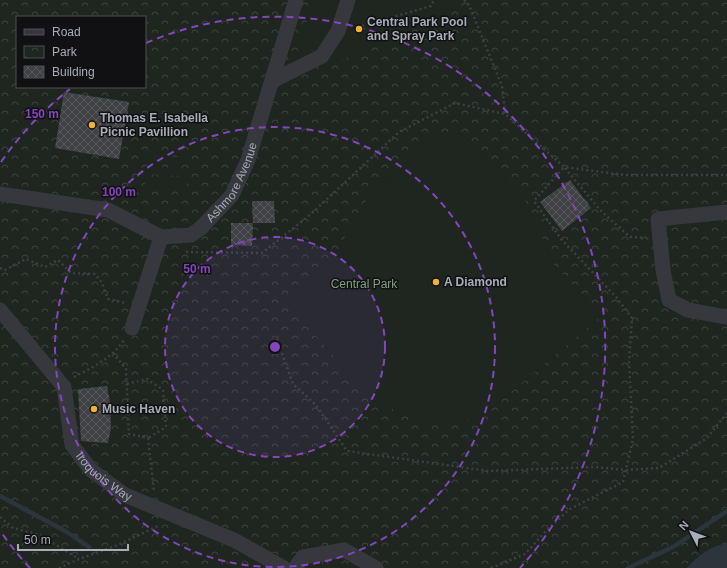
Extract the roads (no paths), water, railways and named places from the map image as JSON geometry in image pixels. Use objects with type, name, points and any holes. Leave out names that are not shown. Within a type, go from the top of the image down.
[{"type":"street","name":"Ashmore Avenue","points":[[161,237],[192,235],[201,228],[232,195],[248,160],[296,0]]},
{"type":"street","points":[[272,81],[322,56],[338,31],[348,0]]},
{"type":"street","points":[[0,194],[108,210],[161,237],[132,328]]},
{"type":"street","points":[[727,212],[658,219],[663,270],[669,300],[688,310],[727,316]]},
{"type":"street","name":"Iroquois Way","points":[[0,310],[64,387],[72,444],[91,470],[125,496],[234,540],[284,568]]},
{"type":"street","points":[[295,568],[303,558],[344,550],[376,568]]},
{"type":"waterway","points":[[0,496],[67,532],[89,547]]},
{"type":"waterway","points":[[628,568],[673,547],[727,511]]},
{"type":"place","name":"Central Park Pool and Spray Park","points":[[359,29]]},
{"type":"place","name":"Thomas E. Isabella Picnic Pavillion","points":[[92,125]]},
{"type":"place","name":"A Diamond","points":[[436,282]]},
{"type":"place","name":"Music Haven","points":[[94,409]]},
{"type":"park label","name":"Central Park","points":[[364,284]]}]
